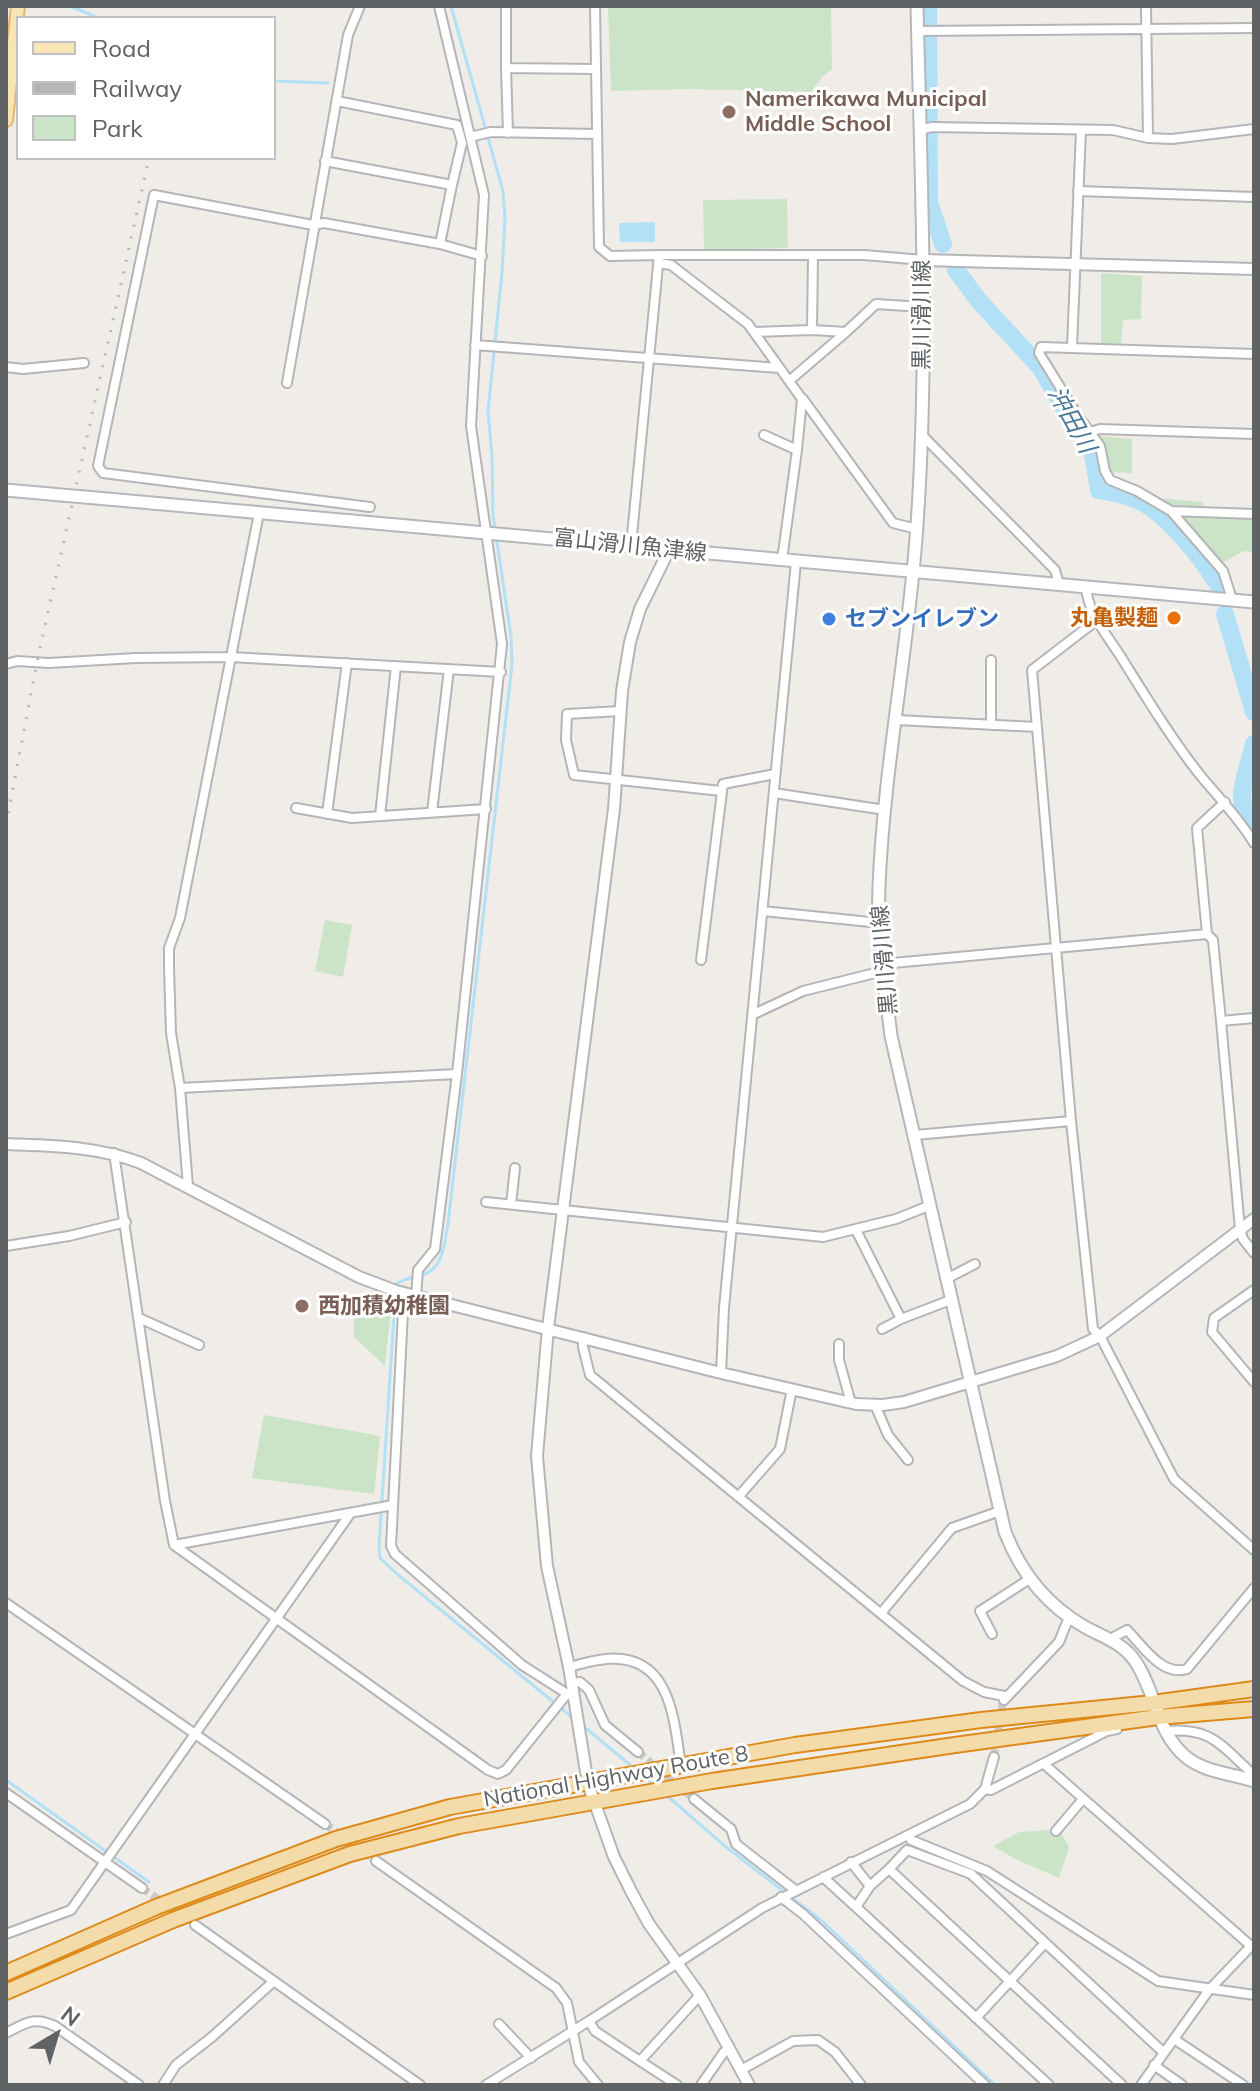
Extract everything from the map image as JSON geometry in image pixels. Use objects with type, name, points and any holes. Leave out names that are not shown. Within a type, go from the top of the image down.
[{"type":"highway","name":"National Highway Route 8","points":[[6,1972],[156,1907],[336,1839],[450,1807],[795,1745],[935,1726],[1160,1719],[1254,1689]]},
{"type":"highway","name":"National Highway Route 8","points":[[6,1992],[173,1920],[350,1854],[459,1826],[849,1761],[1254,1709]]},
{"type":"highway","points":[[6,1999],[34,1981]]},
{"type":"main road","name":"黒川滑川線","points":[[917,6],[923,260],[922,435],[914,573],[885,810],[879,888],[883,968],[891,1036],[1000,1511],[1014,1557],[1028,1580],[1069,1617],[1122,1646],[1135,1661],[1160,1719],[1186,1757],[1208,1770],[1254,1778]]},
{"type":"main road","points":[[6,120],[16,25]]},
{"type":"main road","name":"富山滑川魚津線","points":[[6,490],[1254,602]]},
{"type":"street","points":[[287,383],[348,35],[360,6]]},
{"type":"street","points":[[439,6],[484,195],[471,426],[502,644],[457,1074],[435,1249],[418,1270],[410,1294],[391,1546],[395,1554],[522,1665],[570,1691]]},
{"type":"street","points":[[506,6],[508,133]]},
{"type":"street","points":[[595,6],[599,247],[610,256],[658,259],[864,255],[923,260],[1254,269]]},
{"type":"street","points":[[1146,6],[1148,138]]},
{"type":"street","points":[[918,31],[1254,28]]},
{"type":"street","points":[[506,68],[596,69]]},
{"type":"street","points":[[337,101],[457,125],[462,143],[440,244]]},
{"type":"street","points":[[919,130],[947,127],[1113,130],[1148,138],[1172,139],[1254,129]]},
{"type":"street","points":[[1072,347],[1081,130]]},
{"type":"street","points":[[470,137],[491,132],[597,134]]},
{"type":"street","points":[[325,161],[452,185]]},
{"type":"street","points":[[1078,191],[1254,197]]},
{"type":"street","points":[[370,507],[108,475],[98,466],[154,195],[313,225],[324,223],[440,244],[482,256]]},
{"type":"street","points":[[812,330],[813,255]]},
{"type":"street","points":[[658,259],[671,265],[748,324],[893,523],[917,529]]},
{"type":"street","points":[[631,546],[658,259]]},
{"type":"street","points":[[789,381],[876,304],[923,307]]},
{"type":"street","points":[[754,332],[846,332]]},
{"type":"street","points":[[475,345],[779,368]]},
{"type":"street","points":[[1232,599],[1223,571],[1171,511],[1137,491],[1110,480],[1100,446],[1039,353],[1041,347],[1072,347],[1254,354]]},
{"type":"street","points":[[6,367],[23,369],[84,363]]},
{"type":"street","points":[[782,560],[802,399]]},
{"type":"street","points":[[1090,432],[1100,429],[1254,434]]},
{"type":"street","points":[[764,435],[797,450]]},
{"type":"street","points":[[922,435],[1055,570],[1059,584]]},
{"type":"street","points":[[1171,511],[1254,514]]},
{"type":"street","points":[[188,1186],[180,1088],[171,1033],[169,948],[180,918],[259,513]]},
{"type":"street","points":[[669,550],[640,609],[630,642],[620,711],[616,781],[548,1328],[537,1456],[547,1566],[594,1802],[614,1857],[632,1893],[649,1924],[700,1995],[749,2085]]},
{"type":"street","points":[[721,1373],[724,1308],[796,562]]},
{"type":"street","points":[[1086,586],[1086,599],[1097,620],[1167,729],[1254,843]]},
{"type":"street","points":[[1097,620],[1032,670],[1071,1121],[1093,1329],[1100,1336],[1174,1479],[1254,1550]]},
{"type":"street","points":[[6,664],[17,661],[49,663],[230,657],[501,672]]},
{"type":"street","points":[[991,660],[991,725]]},
{"type":"street","points":[[327,814],[347,663]]},
{"type":"street","points":[[380,816],[396,666]]},
{"type":"street","points":[[432,812],[449,669]]},
{"type":"street","points":[[620,711],[567,714],[566,740],[574,775],[721,791]]},
{"type":"street","points":[[896,720],[1037,727]]},
{"type":"street","points":[[701,960],[723,784],[775,774]]},
{"type":"street","points":[[774,793],[885,810]]},
{"type":"street","points":[[1225,802],[1197,828],[1207,934],[1213,940],[1240,1229],[1243,1239],[1254,1253]]},
{"type":"street","points":[[296,808],[352,818],[486,809]]},
{"type":"street","points":[[763,911],[880,923]]},
{"type":"street","points":[[754,1014],[803,991],[883,968],[1207,934]]},
{"type":"street","points":[[1221,1021],[1254,1018]]},
{"type":"street","points":[[180,1088],[457,1074]]},
{"type":"street","points":[[915,1135],[1071,1121]]},
{"type":"street","points":[[6,1144],[81,1147],[114,1153],[188,1186],[359,1277],[410,1294],[721,1373],[851,1403],[875,1405],[904,1402],[1057,1356],[1100,1336],[1254,1219]]},
{"type":"street","points":[[114,1153],[174,1545],[488,1770],[498,1774],[506,1770],[580,1682],[589,1690],[605,1725],[638,1752]]},
{"type":"street","points":[[511,1204],[515,1168]]},
{"type":"street","points":[[486,1202],[823,1237],[856,1230],[931,1205]]},
{"type":"street","points":[[6,1246],[69,1236],[126,1222]]},
{"type":"street","points":[[856,1230],[901,1319]]},
{"type":"street","points":[[948,1278],[975,1264]]},
{"type":"street","points":[[1254,1290],[1214,1318],[1212,1332],[1254,1382]]},
{"type":"street","points":[[882,1329],[953,1299]]},
{"type":"street","points":[[139,1318],[199,1345]]},
{"type":"street","points":[[583,1337],[590,1375],[963,1681],[1004,1699],[1059,1642],[1069,1617]]},
{"type":"street","points":[[839,1344],[839,1360],[851,1403]]},
{"type":"street","points":[[739,1496],[780,1449],[792,1389]]},
{"type":"street","points":[[875,1405],[888,1435],[908,1460]]},
{"type":"street","points":[[174,1545],[393,1505]]},
{"type":"street","points":[[882,1612],[952,1528],[1000,1511]]},
{"type":"street","points":[[6,1934],[71,1910],[350,1514]]},
{"type":"street","points":[[992,1634],[980,1611],[1028,1580]]},
{"type":"street","points":[[1110,1639],[1127,1630],[1166,1669],[1182,1671],[1187,1669],[1254,1588]]},
{"type":"street","points":[[6,1603],[325,1824]]},
{"type":"street","points":[[569,1667],[606,1659],[627,1660],[645,1669],[662,1684],[672,1705],[681,1766]]},
{"type":"street","points":[[985,1789],[991,1790],[1107,1731],[1160,1719],[1202,1732],[1254,1778]]},
{"type":"street","points":[[486,2085],[781,1897],[970,1804],[985,1789],[994,1757]]},
{"type":"street","points":[[1044,1764],[1252,1944],[1209,1990],[1141,2085]]},
{"type":"street","points":[[6,1793],[142,1888]]},
{"type":"street","points":[[694,1799],[731,1829],[736,1844],[795,1890]]},
{"type":"street","points":[[1056,1831],[1083,1799]]},
{"type":"street","points":[[911,1840],[987,1871],[1158,1981],[1254,1995]]},
{"type":"street","points":[[856,1907],[870,1886],[907,1850],[971,1874],[1163,2052]]},
{"type":"street","points":[[376,1861],[556,1988],[567,2003],[579,2062],[598,2085]]},
{"type":"street","points":[[851,1862],[870,1886]]},
{"type":"street","points":[[889,1869],[1122,2085]]},
{"type":"street","points":[[823,1877],[1049,2085]]},
{"type":"street","points":[[781,1897],[803,1914],[985,2085]]},
{"type":"street","points":[[195,1925],[420,2085]]},
{"type":"street","points":[[976,2018],[1045,1943]]},
{"type":"street","points":[[163,2085],[176,2065],[274,1981]]},
{"type":"street","points":[[640,2061],[700,1995]]},
{"type":"street","points":[[6,2033],[29,2021],[42,2020],[139,2085]]},
{"type":"street","points":[[589,2021],[595,2031],[677,2085]]},
{"type":"street","points":[[499,2024],[531,2058]]},
{"type":"street","points":[[1174,2039],[1243,2085]]},
{"type":"street","points":[[741,2070],[793,2041],[818,2040],[827,2044],[861,2085]]},
{"type":"street","points":[[701,2085],[730,2048]]},
{"type":"street","points":[[1154,2065],[1182,2085]]},
{"type":"green space","points":[[608,6],[831,6],[832,70],[811,92],[611,91]]},
{"type":"green space","points":[[787,199],[788,248],[704,250],[703,200]]},
{"type":"green space","points":[[1101,273],[1142,276],[1141,319],[1123,320],[1121,346],[1101,345]]},
{"type":"green space","points":[[1101,436],[1132,439],[1132,473],[1111,472]]},
{"type":"green space","points":[[1157,498],[1203,502],[1204,510],[1172,509]]},
{"type":"green space","points":[[1185,515],[1254,519],[1254,552],[1244,551],[1222,563],[1182,519]]},
{"type":"green space","points":[[325,920],[352,925],[343,977],[315,971]]},
{"type":"green space","points":[[371,1291],[392,1300],[385,1366],[354,1337],[354,1311]]},
{"type":"green space","points":[[264,1415],[380,1436],[374,1494],[252,1478]]},
{"type":"green space","points":[[1051,1830],[1061,1833],[1069,1847],[1059,1878],[993,1846],[1019,1832]]},
{"type":"water","points":[[655,222],[655,242],[620,242],[619,223]]},
{"type":"waterway","points":[[70,6],[94,16]]},
{"type":"waterway","points":[[451,6],[503,191],[502,273],[488,411],[493,515],[511,636],[512,665],[448,1224],[442,1254],[435,1267],[396,1284],[379,1545],[380,1558],[397,1574],[573,1718]]},
{"type":"waterway","name":"沖田川","points":[[928,6],[929,202],[943,244]]},
{"type":"waterway","points":[[276,81],[328,83]]},
{"type":"waterway","name":"沖田川","points":[[956,270],[979,301],[1041,368],[1092,448],[1099,490],[1120,494],[1153,509],[1190,546],[1220,588]]},
{"type":"waterway","name":"沖田川","points":[[1225,614],[1254,712]]},
{"type":"waterway","name":"沖田川","points":[[1254,744],[1242,789],[1243,809],[1254,832]]},
{"type":"waterway","points":[[582,1725],[635,1769]]},
{"type":"waterway","points":[[643,1776],[656,1787]]},
{"type":"waterway","points":[[6,1780],[149,1882]]},
{"type":"waterway","points":[[665,1794],[726,1847],[822,1921],[995,2085]]},
{"type":"tunnel","points":[[994,1757],[1003,1702]]},
{"type":"tunnel","points":[[638,1752],[694,1799]]},
{"type":"tunnel","points":[[325,1824],[376,1861]]},
{"type":"tunnel","points":[[142,1888],[195,1925]]},
{"type":"railway","points":[[180,16],[182,6]]},
{"type":"railway","points":[[6,825],[37,662],[149,160]]},
{"type":"place","name":"Namerikawa Municipal Middle School","points":[[729,112]]},
{"type":"place","name":"丸亀製麺","points":[[1174,618]]},
{"type":"place","name":"セブンイレブン","points":[[829,619]]},
{"type":"place","name":"西加積幼稚園","points":[[302,1306]]}]
